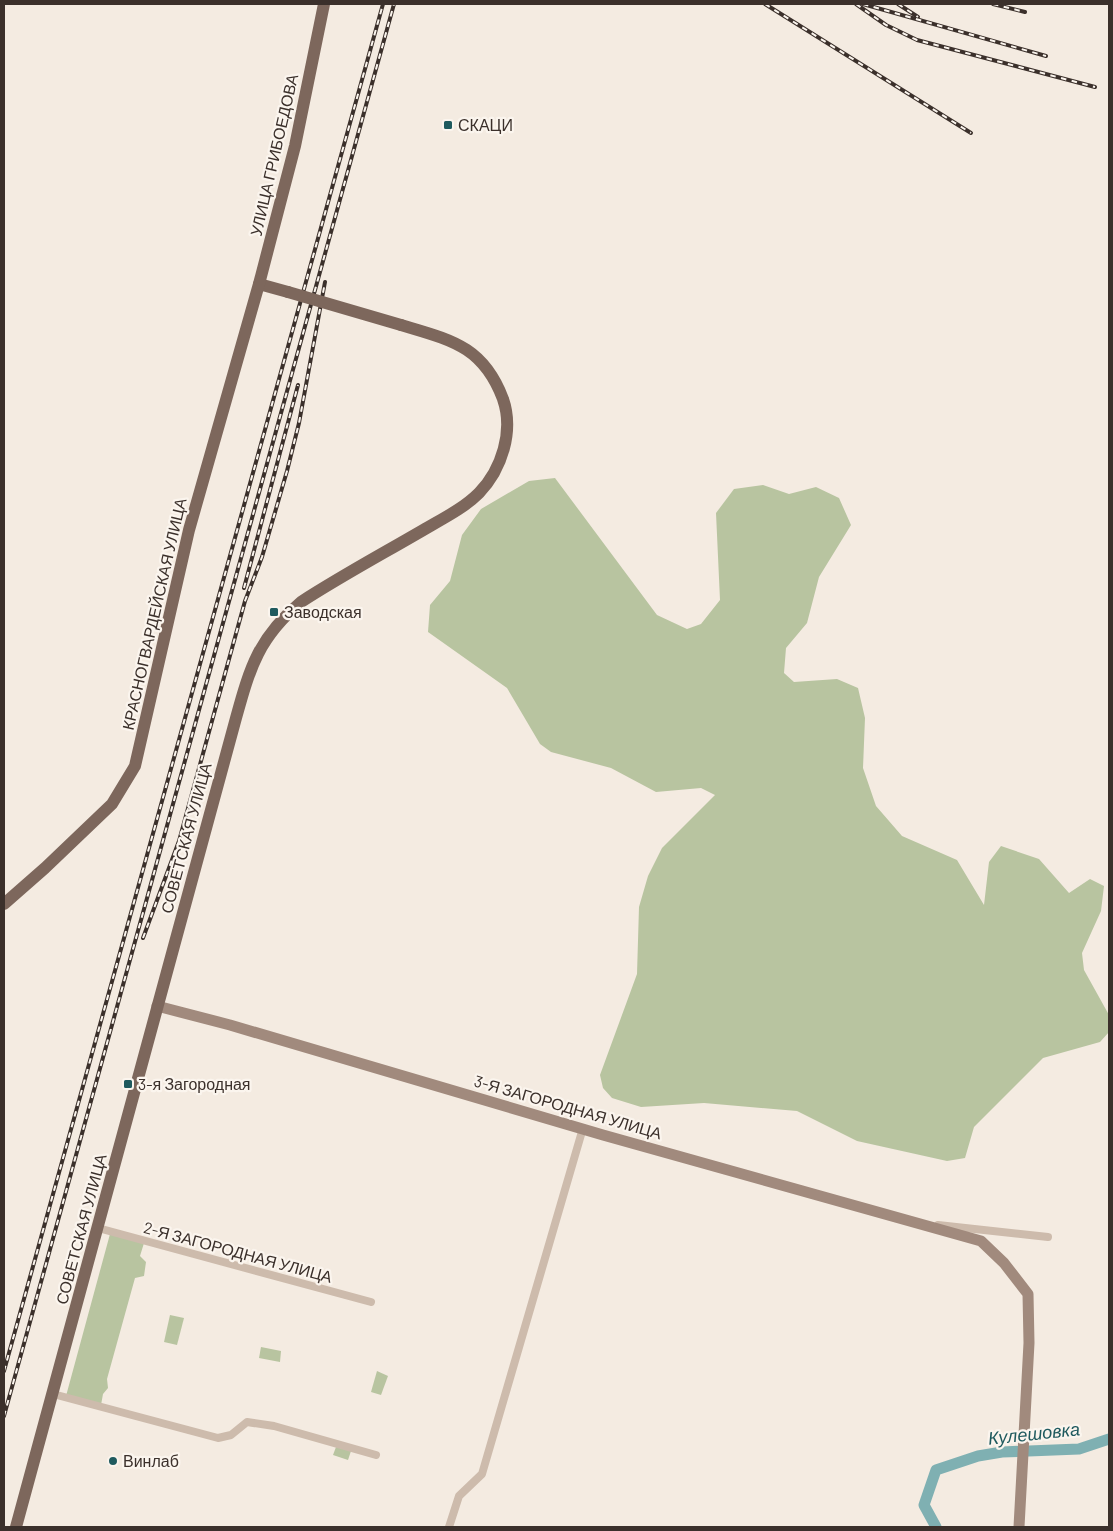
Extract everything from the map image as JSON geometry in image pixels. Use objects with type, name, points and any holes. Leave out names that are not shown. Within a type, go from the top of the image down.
[{"type":"main road","name":"УЛИЦА ГРИБОЕДОВА","points":[[259,284],[295,146],[324,4]]},
{"type":"main road","name":"СОВЕТСКАЯ УЛИЦА","points":[[16,1527],[245,686],[264,640],[284,617],[317,592],[465,505],[488,482],[500,463],[508,433],[506,407],[498,385],[488,367],[467,348],[449,339],[259,284]]},
{"type":"main road","name":"КРАСНОГВАРДЕЙСКАЯ УЛИЦА","points":[[4,904],[112,804],[135,766],[189,530],[259,284]]},
{"type":"main road","name":"3-Я ЗАГОРОДНАЯ УЛИЦА","points":[[157,1006],[981,1241],[1004,1263],[1028,1294],[1030,1343],[1021,1468],[1019,1527]]},
{"type":"street","points":[[448,1527],[459,1496],[482,1474],[583,1128]]},
{"type":"street","points":[[920,1223],[1048,1237]]},
{"type":"street","name":"2-Я ЗАГОРОДНАЯ УЛИЦА","points":[[98,1228],[371,1302]]},
{"type":"street","points":[[53,1394],[218,1438],[231,1435],[247,1422],[274,1426],[376,1455]]},
{"type":"green space","points":[[555,478],[657,615],[687,629],[701,624],[720,600],[716,513],[734,489],[763,485],[789,494],[816,487],[839,498],[851,525],[819,577],[807,623],[786,648],[784,673],[794,682],[837,679],[858,688],[865,718],[863,768],[876,806],[902,836],[957,860],[984,905],[989,862],[1001,846],[1039,859],[1069,893],[1090,879],[1104,886],[1101,911],[1082,953],[1084,970],[1109,1015],[1109,1032],[1100,1042],[1043,1058],[974,1127],[965,1158],[947,1161],[857,1141],[797,1111],[704,1103],[641,1107],[612,1098],[603,1088],[600,1075],[637,974],[639,907],[648,876],[662,848],[715,795],[701,788],[656,792],[611,768],[551,752],[540,744],[507,688],[428,632],[430,605],[450,581],[462,535],[481,509],[529,481]]},
{"type":"green space","points":[[110,1234],[144,1243],[140,1256],[146,1262],[144,1276],[135,1278],[107,1379],[108,1388],[103,1394],[101,1405],[66,1396]]},
{"type":"green space","points":[[170,1315],[184,1318],[177,1345],[164,1342]]},
{"type":"green space","points":[[261,1347],[281,1351],[280,1362],[259,1358]]},
{"type":"green space","points":[[377,1371],[388,1376],[381,1395],[371,1392]]},
{"type":"green space","points":[[336,1447],[351,1451],[348,1460],[333,1455]]},
{"type":"waterway","name":"Кулешовка","points":[[936,1527],[924,1505],[936,1470],[978,1456],[1002,1452],[1079,1449],[1109,1439]]},
{"type":"railway","points":[[4,1371],[383,4]]},
{"type":"railway","points":[[4,1416],[394,4]]},
{"type":"railway","points":[[765,4],[971,133]]},
{"type":"railway","points":[[856,4],[886,25],[917,40],[1095,87]]},
{"type":"railway","points":[[863,4],[1046,56]]},
{"type":"railway","points":[[898,4],[918,17]]},
{"type":"railway","points":[[993,4],[1025,12]]},
{"type":"railway","points":[[143,938],[179,841],[245,601],[262,557],[287,471],[299,423],[325,282]]},
{"type":"railway","points":[[244,588],[298,385]]},
{"type":"place","name":"СКАЦИ","points":[[448,125]]},
{"type":"place","name":"Заводская","points":[[274,612]]},
{"type":"place","name":"3-я Загородная","points":[[128,1084]]},
{"type":"place","name":"Винлаб","points":[[113,1461]]}]
